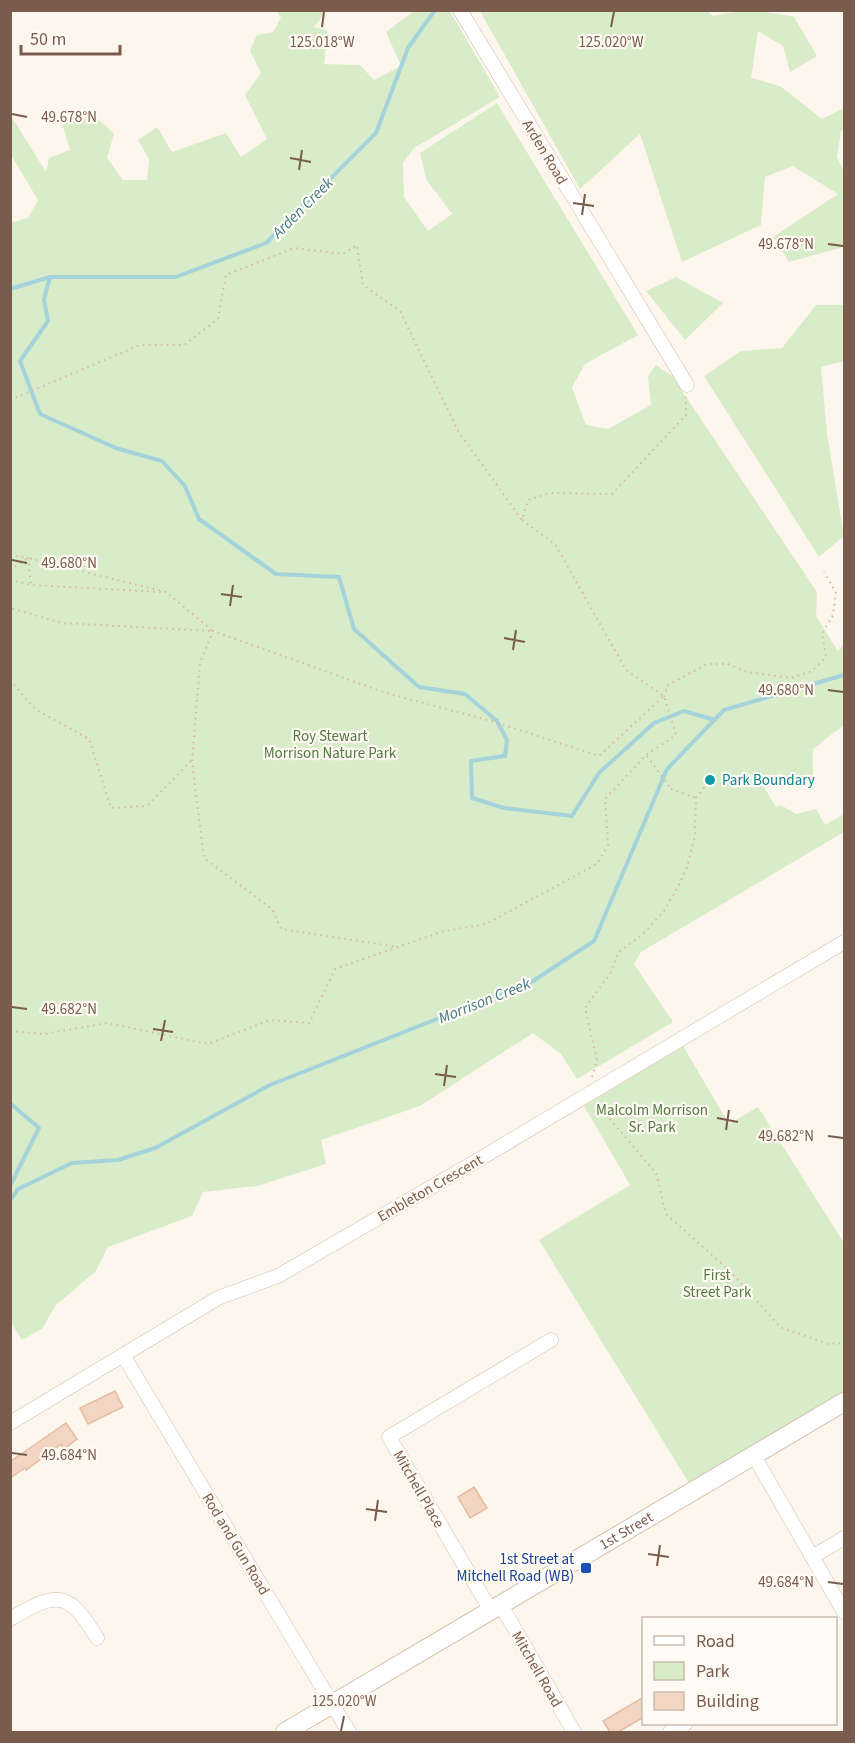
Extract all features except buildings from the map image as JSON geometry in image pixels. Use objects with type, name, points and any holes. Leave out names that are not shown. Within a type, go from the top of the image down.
[{"type":"street","name":"Arden Road","points":[[460,10],[687,385]]},
{"type":"street","name":"Embleton Crescent","points":[[10,1423],[218,1298],[278,1276],[474,1163],[844,942]]},
{"type":"street","name":"Mitchell Place","points":[[496,1608],[389,1437],[551,1340]]},
{"type":"street","name":"Rod and Gun Road","points":[[123,1355],[349,1732]]},
{"type":"street","name":"1st Street","points":[[285,1732],[844,1402]]},
{"type":"street","points":[[754,1456],[844,1612]]},
{"type":"street","points":[[812,1557],[844,1538]]},
{"type":"street","points":[[10,1619],[39,1602],[56,1598],[73,1605],[97,1638]]},
{"type":"street","name":"Mitchell Road","points":[[496,1608],[573,1732]]},
{"type":"path","points":[[10,400],[140,345],[184,345],[218,319],[226,275],[294,248],[343,254],[357,245],[363,285],[400,311],[458,431],[522,520],[555,543],[626,670],[664,696],[676,735],[646,755],[605,799],[608,845],[597,864],[486,924],[444,931],[335,969],[309,1023],[270,1020],[208,1044],[107,1023],[44,1034],[10,1031]]},
{"type":"path","points":[[522,520],[528,500],[550,493],[612,494],[686,415],[687,385]]},
{"type":"path","points":[[10,555],[166,592],[213,631]]},
{"type":"path","points":[[10,570],[28,558]]},
{"type":"path","points":[[28,558],[31,585]]},
{"type":"path","points":[[10,608],[62,623],[213,631],[386,693],[495,722],[598,756],[664,696],[668,685],[707,664],[728,664],[747,672],[791,678],[812,671],[826,657],[822,634],[832,615],[836,593],[824,572]]},
{"type":"path","points":[[10,580],[31,585],[166,592]]},
{"type":"path","points":[[213,631],[200,663],[192,760],[204,858],[272,909],[281,929],[398,947]]},
{"type":"path","points":[[10,680],[35,709],[89,739],[111,808],[147,806],[192,760]]},
{"type":"path","points":[[646,755],[671,789],[696,798]]},
{"type":"path","points":[[710,780],[696,798],[694,836],[687,867],[678,887],[664,911],[643,934],[618,953],[610,974],[585,1008],[597,1060],[588,1094],[656,1173],[666,1214],[731,1272],[780,1327],[828,1344],[844,1343]]},
{"type":"green space","points":[[707,10],[713,16],[754,11],[794,17],[817,56],[790,72],[783,46],[758,31],[751,78],[780,86],[822,119],[844,108],[844,129],[841,131],[837,157],[844,172],[844,247],[789,262],[773,237],[838,194],[793,166],[765,177],[761,225],[682,262],[640,134],[580,189],[480,11]]},
{"type":"green space","name":"Roy Stewart Morrison Nature Park","points":[[277,11],[326,11],[314,27],[328,31],[324,64],[360,65],[374,80],[401,66],[386,32],[414,11],[450,11],[500,97],[414,148],[403,163],[404,197],[428,231],[452,214],[426,179],[420,153],[497,103],[638,335],[585,364],[572,387],[586,425],[608,429],[651,405],[648,376],[656,365],[672,376],[817,592],[816,616],[838,651],[844,644],[844,725],[813,749],[813,780],[793,781],[780,773],[764,787],[776,807],[781,805],[796,814],[816,809],[825,825],[844,814],[844,832],[641,952],[634,964],[673,1022],[577,1079],[561,1054],[533,1033],[420,1106],[321,1140],[326,1164],[257,1186],[203,1192],[192,1216],[108,1247],[96,1271],[56,1305],[42,1329],[22,1340],[10,1321],[10,220],[14,222],[28,218],[38,200],[11,155],[11,116],[46,172],[49,158],[70,150],[60,117],[97,118],[114,134],[107,158],[123,180],[147,180],[149,159],[138,140],[157,127],[172,152],[226,133],[241,157],[267,139],[245,95],[261,73],[250,51],[257,35],[273,32],[281,18]]},
{"type":"green space","points":[[676,277],[723,303],[685,340],[646,291]]},
{"type":"green space","points":[[816,305],[844,305],[844,361],[821,367],[827,433],[844,536],[819,557],[704,376],[741,351],[782,348]]},
{"type":"green space","name":"First Street Park","points":[[683,1046],[729,1124],[758,1107],[844,1243],[844,1402],[694,1491],[539,1240],[630,1185],[584,1106]]},
{"type":"waterway","name":"Arden Creek","points":[[10,289],[50,277],[176,277],[266,243],[376,133],[408,48],[435,10]]},
{"type":"waterway","points":[[50,277],[44,299],[48,321],[20,361],[40,414],[116,448],[162,461],[185,486],[199,519],[276,574],[339,577],[354,629],[419,687],[465,694],[497,721],[507,740],[505,756],[471,761],[472,798],[504,808],[572,816],[599,773],[654,723],[684,711],[715,720]]},
{"type":"waterway","name":"Morrison Creek","points":[[10,1201],[18,1189],[72,1163],[118,1160],[155,1148],[270,1085],[533,981],[594,941],[667,769],[724,710],[844,675]]},
{"type":"waterway","points":[[10,1103],[39,1128],[10,1186]]},
{"type":"place","name":"Park Boundary","points":[[710,780]]},
{"type":"place","name":"1st Street at Mitchell Road (WB)","points":[[586,1568]]},
{"type":"park label","name":"Malcolm Morrison Sr. Park","points":[[652,1118]]}]
